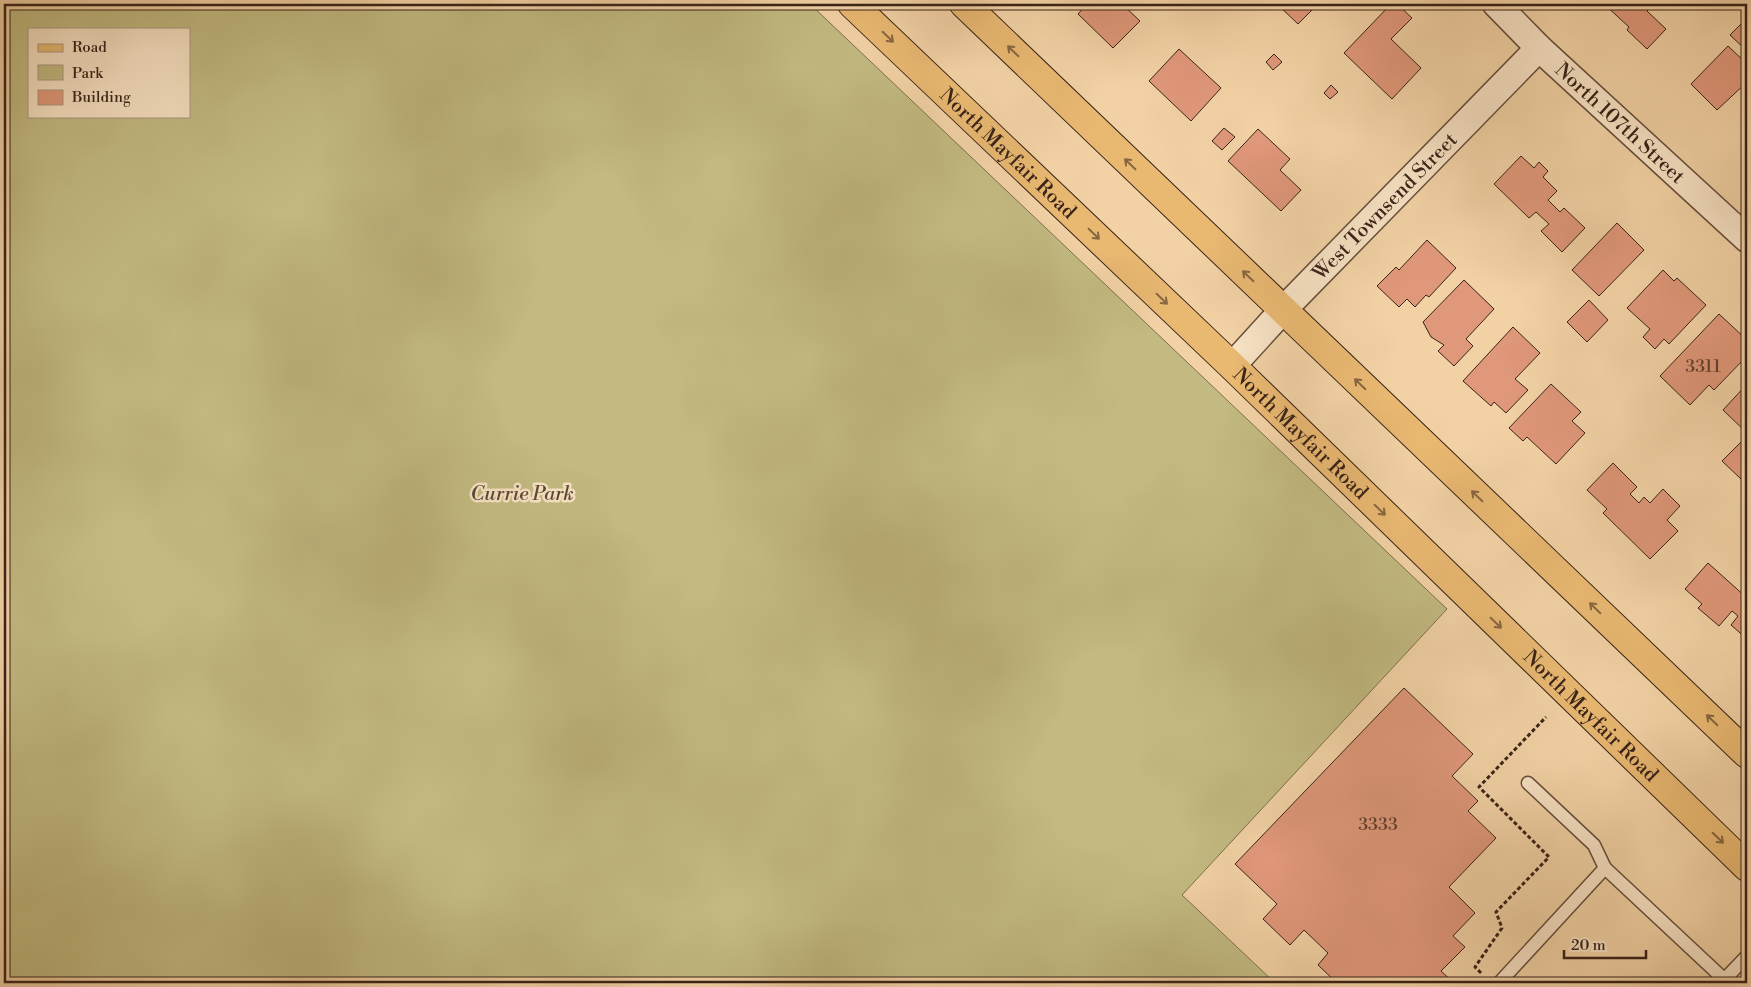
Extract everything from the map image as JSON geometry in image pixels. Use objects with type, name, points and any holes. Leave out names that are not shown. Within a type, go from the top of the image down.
[{"type":"main road","name":"North Mayfair Road","points":[[852,4],[1232,366],[1747,867]]},
{"type":"main road","points":[[964,4],[1747,754]]},
{"type":"street","name":"North 107th Street","points":[[1496,4],[1540,48],[1747,239]]},
{"type":"street","name":"West Townsend Street","points":[[1232,366],[1283,310],[1540,48]]},
{"type":"lane","points":[[1528,783],[1594,845],[1605,868],[1726,982],[1747,956]]},
{"type":"lane","points":[[1499,983],[1605,868]]},
{"type":"path","points":[[1482,974],[1474,967],[1502,928],[1496,912],[1549,857],[1479,787],[1546,717]]},
{"type":"green space","name":"Currie Park","points":[[4,4],[810,4],[1447,609],[1182,895],[1275,983],[4,983]]},
{"type":"building","points":[[1087,4],[1122,4],[1140,21],[1113,48],[1078,14]]},
{"type":"building","points":[[1277,4],[1318,4],[1298,24]]},
{"type":"building","points":[[1391,4],[1397,4],[1412,18],[1391,39],[1421,68],[1392,99],[1344,53]]},
{"type":"building","points":[[1604,4],[1653,4],[1647,11],[1666,29],[1647,49],[1627,30],[1629,27]]},
{"type":"building","points":[[1747,18],[1747,51],[1730,35]]},
{"type":"building","points":[[1728,46],[1747,64],[1747,82],[1717,110],[1691,84]]},
{"type":"building","points":[[1179,49],[1221,88],[1191,121],[1149,81]]},
{"type":"building","points":[[1274,54],[1282,62],[1273,70],[1266,62]]},
{"type":"building","points":[[1331,85],[1338,92],[1330,99],[1324,93]]},
{"type":"building","points":[[1224,128],[1235,137],[1222,150],[1212,141]]},
{"type":"building","points":[[1258,129],[1290,159],[1280,170],[1301,190],[1281,211],[1228,161]]},
{"type":"building","points":[[1521,156],[1534,168],[1539,162],[1548,171],[1543,177],[1557,191],[1548,200],[1560,212],[1564,208],[1585,228],[1562,252],[1541,231],[1549,224],[1536,212],[1529,218],[1494,184]]},
{"type":"building","points":[[1617,223],[1644,250],[1599,296],[1572,270]]},
{"type":"building","points":[[1427,240],[1456,268],[1429,297],[1426,295],[1415,307],[1407,299],[1399,307],[1377,286],[1396,267],[1399,270]]},
{"type":"building","points":[[1663,270],[1674,281],[1677,278],[1706,305],[1669,344],[1664,339],[1655,349],[1643,337],[1650,329],[1627,308]]},
{"type":"building","points":[[1464,280],[1494,309],[1466,339],[1473,346],[1454,366],[1438,351],[1444,345],[1431,337],[1423,322]]},
{"type":"building","points":[[1589,300],[1608,320],[1587,342],[1567,322]]},
{"type":"building","points":[[1719,314],[1747,340],[1747,356],[1714,390],[1709,385],[1690,405],[1660,376]]},
{"type":"building","points":[[1513,327],[1540,353],[1515,379],[1528,390],[1506,413],[1494,402],[1491,406],[1463,381]]},
{"type":"building","points":[[1551,384],[1581,412],[1572,421],[1585,433],[1556,464],[1527,437],[1523,441],[1509,428]]},
{"type":"building","points":[[1747,384],[1747,433],[1723,410]]},
{"type":"building","points":[[1743,440],[1747,444],[1747,472],[1741,479],[1722,461]]},
{"type":"building","points":[[1613,463],[1637,487],[1630,494],[1639,503],[1644,497],[1650,503],[1663,489],[1680,506],[1667,520],[1678,531],[1650,559],[1603,513],[1607,509],[1587,490]]},
{"type":"building","points":[[1708,563],[1747,598],[1747,639],[1731,625],[1738,616],[1732,611],[1719,626],[1698,608],[1702,604],[1685,589]]},
{"type":"building","points":[[1404,688],[1473,754],[1452,776],[1478,801],[1468,811],[1496,838],[1449,887],[1475,913],[1453,936],[1465,947],[1441,971],[1454,983],[1337,983],[1318,965],[1328,953],[1304,930],[1290,945],[1263,919],[1277,904],[1235,864]]}]
